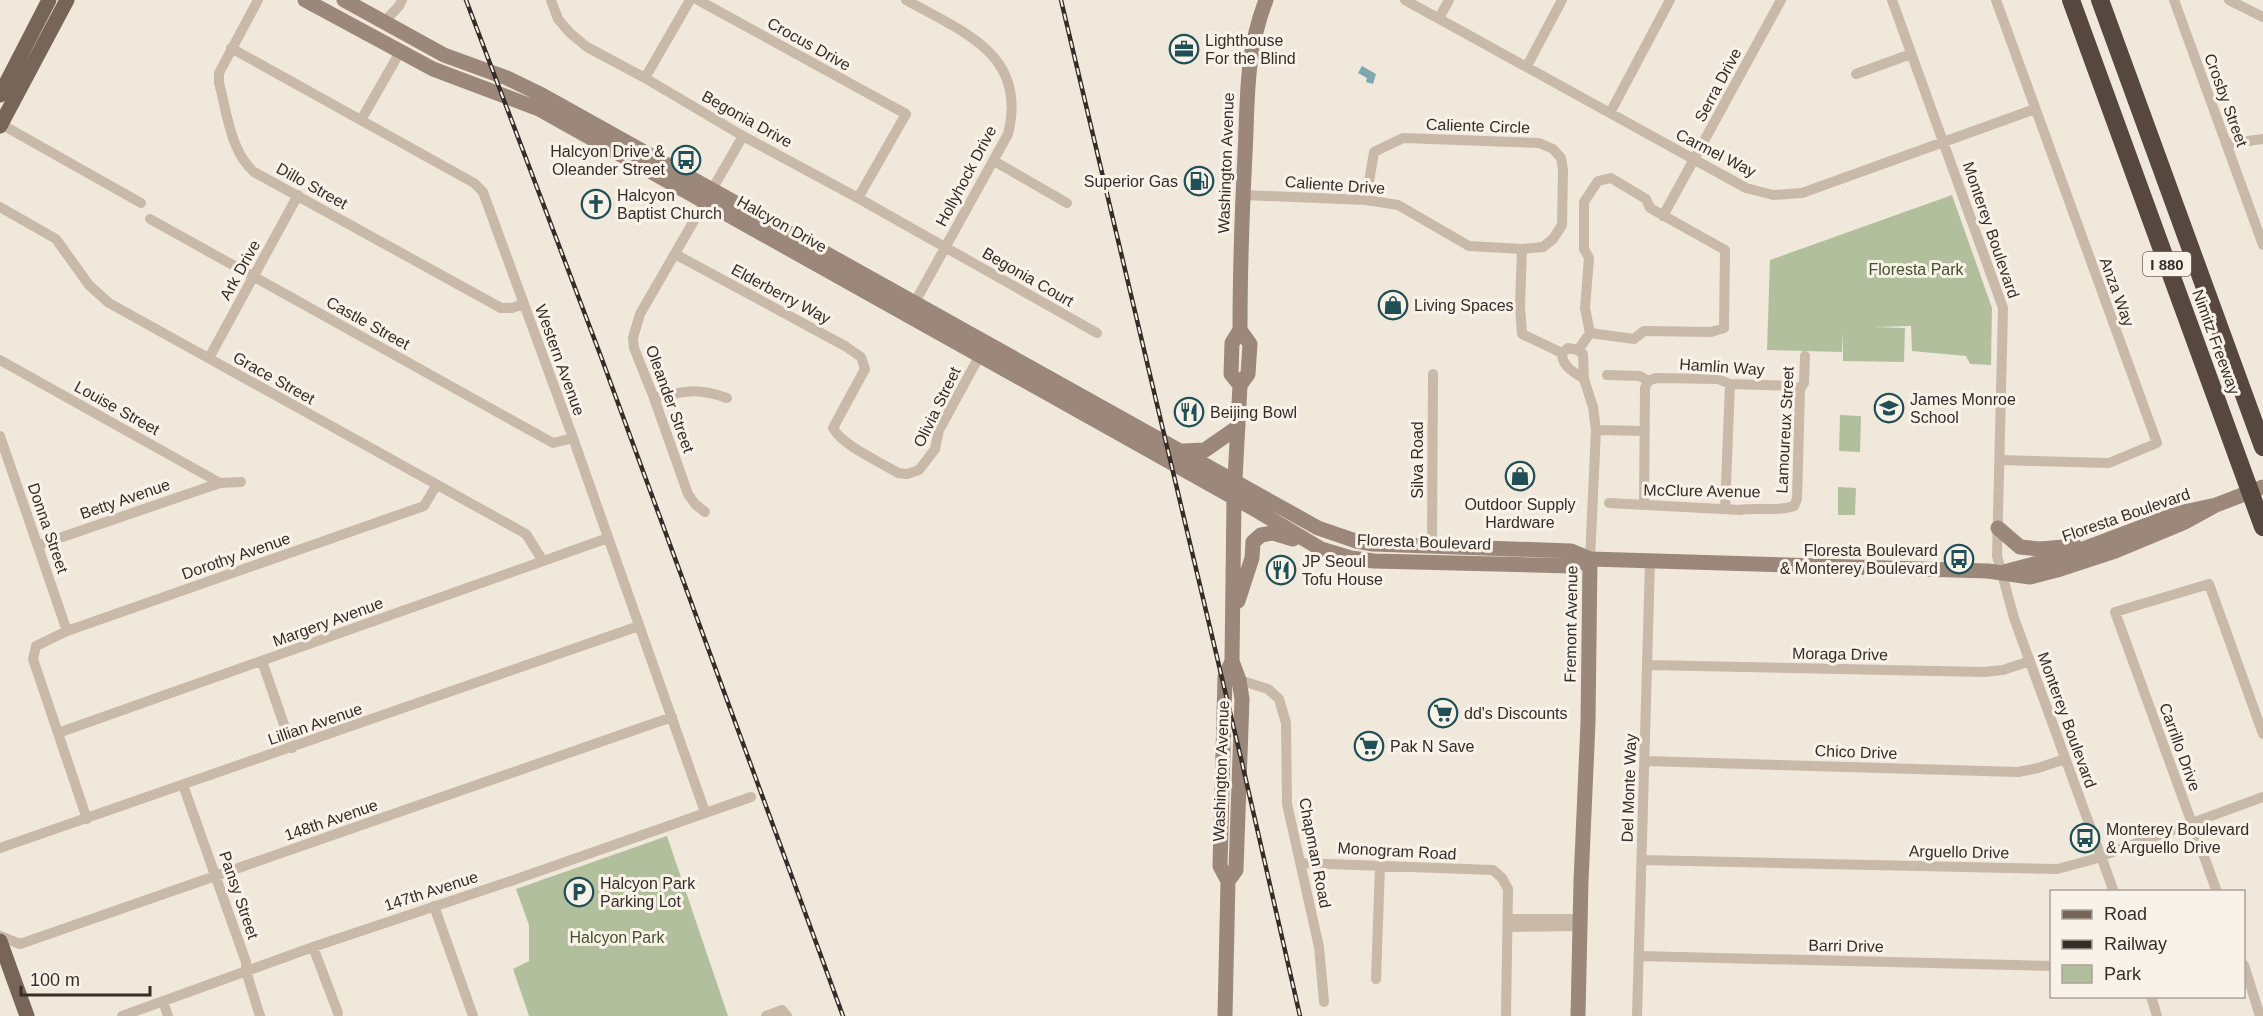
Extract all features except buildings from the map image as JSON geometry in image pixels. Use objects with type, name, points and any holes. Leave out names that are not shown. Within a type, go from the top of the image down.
[{"type":"highway","name":"Nimitz Freeway","points":[[2072,0],[2263,527]]},
{"type":"highway","name":"Nimitz Freeway","points":[[2100,0],[2263,447]]},
{"type":"main road","points":[[0,95],[49,0]]},
{"type":"main road","points":[[0,125],[67,0]]},
{"type":"main road","name":"Halcyon Drive","points":[[305,0],[433,69],[539,109],[915,302],[1235,482]]},
{"type":"main road","name":"Halcyon Drive","points":[[344,0],[444,55],[507,78],[542,94],[609,131],[708,195],[980,355],[1234,498]]},
{"type":"main road","name":"Washington Avenue","points":[[1228,881],[1236,870],[1242,699],[1239,680],[1232,661],[1234,498],[1240,385],[1248,374],[1250,344],[1240,330],[1243,195],[1249,63],[1256,27],[1266,0]]},
{"type":"main road","points":[[580,132],[609,131]]},
{"type":"main road","points":[[1180,450],[1205,450],[1238,427]]},
{"type":"main road","name":"Floresta Boulevard","points":[[1235,482],[1329,533],[1356,542],[1432,547],[1571,551],[1590,559],[2003,572],[2030,577],[2115,550],[2185,522],[2216,505]]},
{"type":"main road","points":[[2216,505],[2263,487]]},
{"type":"main road","name":"Floresta Boulevard","points":[[1234,498],[1321,549],[1337,555],[1374,561],[1571,566],[1590,559]]},
{"type":"main road","name":"Floresta Boulevard","points":[[2003,572],[2067,555],[2179,513],[2216,505]]},
{"type":"main road","points":[[1998,528],[2020,547],[2040,549],[2096,545]]},
{"type":"main road","points":[[1233,616],[1252,558],[1253,542],[1261,535],[1273,533],[1286,536],[1321,549]]},
{"type":"main road","name":"Fremont Avenue","points":[[1578,1016],[1588,723],[1590,559]]},
{"type":"main road","name":"Washington Avenue","points":[[1225,1016],[1228,881],[1220,866],[1225,677],[1232,661]]},
{"type":"main road","points":[[0,941],[27,1016]]},
{"type":"street","name":"Dillo Street","points":[[258,0],[219,73],[219,83],[238,152],[245,164],[255,172],[501,308],[512,308],[523,304]]},
{"type":"street","name":"Begonia Drive","points":[[551,0],[558,19],[587,48],[645,78],[743,136],[945,247]]},
{"type":"street","points":[[645,78],[690,0]]},
{"type":"street","name":"Crocus Drive","points":[[698,0],[906,114],[858,198]]},
{"type":"street","name":"Hollyhock Drive","points":[[906,0],[982,44],[1002,67],[1008,78],[1013,104],[1008,134],[915,302]]},
{"type":"street","name":"Carmel Way","points":[[1405,0],[1694,161],[1746,188],[1773,195],[1802,193],[2035,109]]},
{"type":"street","points":[[1439,18],[1449,0]]},
{"type":"street","points":[[1527,66],[1562,0]]},
{"type":"street","points":[[1610,113],[1670,0]]},
{"type":"street","name":"Serra Drive","points":[[1663,216],[1781,0]]},
{"type":"street","name":"Monterey Boulevard","points":[[1892,0],[2003,308],[1998,556],[2011,609],[2114,890]]},
{"type":"street","name":"Anza Way","points":[[1996,0],[2157,443],[2109,463],[2000,460]]},
{"type":"street","name":"Crosby Street","points":[[2174,0],[2263,245]]},
{"type":"street","points":[[2229,0],[2263,17]]},
{"type":"street","points":[[384,22],[400,3]]},
{"type":"street","name":"Western Avenue","points":[[231,48],[474,183],[483,192],[573,438],[705,812]]},
{"type":"street","points":[[361,120],[400,52]]},
{"type":"street","points":[[1856,74],[1911,54]]},
{"type":"street","points":[[0,125],[141,203]]},
{"type":"street","name":"Oleander Street","points":[[705,512],[688,494],[634,348],[633,338],[640,314],[743,136]]},
{"type":"street","name":"Caliente Circle","points":[[1366,200],[1374,152],[1403,138],[1539,143],[1554,149],[1561,158],[1562,225]]},
{"type":"street","points":[[2226,144],[2263,139]]},
{"type":"street","points":[[994,161],[1067,203]]},
{"type":"street","points":[[1584,379],[1566,367],[1561,357],[1568,348],[1578,350],[1590,333],[1585,308],[1589,258],[1584,249],[1584,202],[1598,181],[1611,178],[1646,199],[1650,208],[1725,250],[1724,328],[1710,332],[1644,331],[1634,339],[1590,333]]},
{"type":"street","name":"Ark Drive","points":[[208,358],[298,195]]},
{"type":"street","name":"Caliente Drive","points":[[1243,195],[1366,200],[1398,205],[1469,246],[1522,249],[1543,247],[1553,239],[1562,225]]},
{"type":"street","name":"Grace Street","points":[[0,207],[56,239],[89,285],[109,303],[526,534],[543,561]]},
{"type":"street","name":"Castle Street","points":[[150,219],[553,443],[573,438]]},
{"type":"street","name":"Begonia Court","points":[[945,247],[1097,333]]},
{"type":"street","points":[[1522,249],[1520,306],[1522,334],[1562,353]]},
{"type":"street","name":"Elderberry Way","points":[[675,254],[845,346],[861,357],[865,369],[833,428],[837,435],[847,443],[898,473],[907,474],[918,470]]},
{"type":"street","name":"Fremont Avenue","points":[[1578,350],[1583,354],[1584,379],[1593,407],[1596,430],[1590,559]]},
{"type":"street","name":"Olivia Street","points":[[918,470],[935,449],[939,430],[980,355]]},
{"type":"street","name":"Lamoureux Street","points":[[1794,506],[1797,499],[1800,389],[1804,383],[1805,356]]},
{"type":"street","name":"Louise Street","points":[[0,360],[220,483]]},
{"type":"street","name":"Silva Road","points":[[1432,547],[1433,374]]},
{"type":"street","name":"Hamlin Way","points":[[1607,375],[1640,376],[1648,381],[1656,378],[1718,379],[1730,384],[1792,386],[1800,389]]},
{"type":"street","points":[[1644,505],[1645,388],[1648,381]]},
{"type":"street","points":[[1725,509],[1730,384]]},
{"type":"street","points":[[654,398],[684,391],[706,390],[727,398]]},
{"type":"street","points":[[1596,430],[1645,431]]},
{"type":"street","name":"Donna Street","points":[[0,435],[67,631]]},
{"type":"street","name":"Betty Avenue","points":[[39,545],[220,483],[241,482]]},
{"type":"street","name":"Dorothy Avenue","points":[[58,733],[33,659],[36,646],[67,631],[424,506],[436,486]]},
{"type":"street","name":"McClure Avenue","points":[[1609,503],[1725,509],[1794,506]]},
{"type":"street","name":"Margery Avenue","points":[[58,733],[608,538]]},
{"type":"street","name":"Del Monte Way","points":[[1637,1016],[1650,561]]},
{"type":"street","name":"Carrillo Drive","points":[[2217,890],[2115,612],[2209,584],[2263,734]]},
{"type":"street","name":"Lillian Avenue","points":[[0,848],[639,626]]},
{"type":"street","points":[[262,661],[292,748]]},
{"type":"street","name":"Moraga Drive","points":[[1648,665],[1984,672],[2003,670],[2030,661]]},
{"type":"street","points":[[1225,690],[1239,680]]},
{"type":"street","name":"Chapman Road","points":[[1239,680],[1268,689],[1279,699],[1286,723],[1287,804],[1319,947],[1324,1002]]},
{"type":"street","name":"148th Avenue","points":[[0,936],[20,944],[672,717]]},
{"type":"street","points":[[58,733],[87,819]]},
{"type":"street","name":"Chico Drive","points":[[1645,761],[2018,772],[2065,759]]},
{"type":"street","name":"Pansy Street","points":[[183,785],[246,962],[246,971],[260,1016]]},
{"type":"street","name":"147th Avenue","points":[[122,1016],[313,947],[751,797]]},
{"type":"street","name":"Arguello Drive","points":[[1642,860],[2057,870],[2263,798]]},
{"type":"street","name":"Monogram Road","points":[[1300,863],[1493,870],[1508,888],[1509,923]]},
{"type":"street","points":[[1376,979],[1380,866]]},
{"type":"street","points":[[434,906],[473,1016]]},
{"type":"street","points":[[1506,1016],[1509,923],[1580,922]]},
{"type":"street","points":[[313,947],[338,1013]]},
{"type":"street","name":"Barri Drive","points":[[1639,956],[2050,966]]},
{"type":"street","points":[[2245,968],[2260,1016]]},
{"type":"street","points":[[2152,998],[2157,1016]]},
{"type":"street","points":[[163,1001],[168,1016]]},
{"type":"street","points":[[766,1016],[782,1010],[787,1016]]},
{"type":"green space","name":"Floresta Park","points":[[1952,195],[1992,308],[1991,365],[1970,364],[1966,356],[1912,351],[1911,326],[1873,327],[1905,328],[1904,362],[1843,361],[1843,332],[1842,352],[1767,350],[1770,260]]},
{"type":"green space","points":[[1840,415],[1861,416],[1860,452],[1839,451]]},
{"type":"green space","points":[[1838,487],[1856,488],[1855,515],[1838,515]]},
{"type":"green space","name":"Halcyon Park","points":[[667,836],[728,1016],[529,1016],[513,969],[529,961],[529,925],[516,889]]},
{"type":"water","points":[[1362,66],[1376,74],[1373,84],[1366,82],[1367,78],[1358,73]]},
{"type":"railway","points":[[466,0],[600,354],[843,1016]]},
{"type":"railway","points":[[1061,0],[1300,1016]]},
{"type":"place","name":"Lighthouse For the Blind","points":[[1184,49]]},
{"type":"place","name":"Halcyon Drive & Oleander Street","points":[[686,160]]},
{"type":"place","name":"Superior Gas","points":[[1199,181]]},
{"type":"place","name":"Halcyon Baptist Church","points":[[596,204]]},
{"type":"place","name":"Living Spaces","points":[[1393,305]]},
{"type":"place","name":"James Monroe School","points":[[1889,408]]},
{"type":"place","name":"Beijing Bowl","points":[[1189,412]]},
{"type":"place","name":"Outdoor Supply Hardware","points":[[1520,476]]},
{"type":"place","name":"Floresta Boulevard & Monterey Boulevard","points":[[1959,559]]},
{"type":"place","name":"JP Seoul Tofu House","points":[[1281,570]]},
{"type":"place","name":"dd's Discounts","points":[[1443,713]]},
{"type":"place","name":"Pak N Save","points":[[1369,746]]},
{"type":"place","name":"Monterey Boulevard & Arguello Drive","points":[[2085,838]]},
{"type":"place","name":"Halcyon Park Parking Lot","points":[[579,892]]}]
